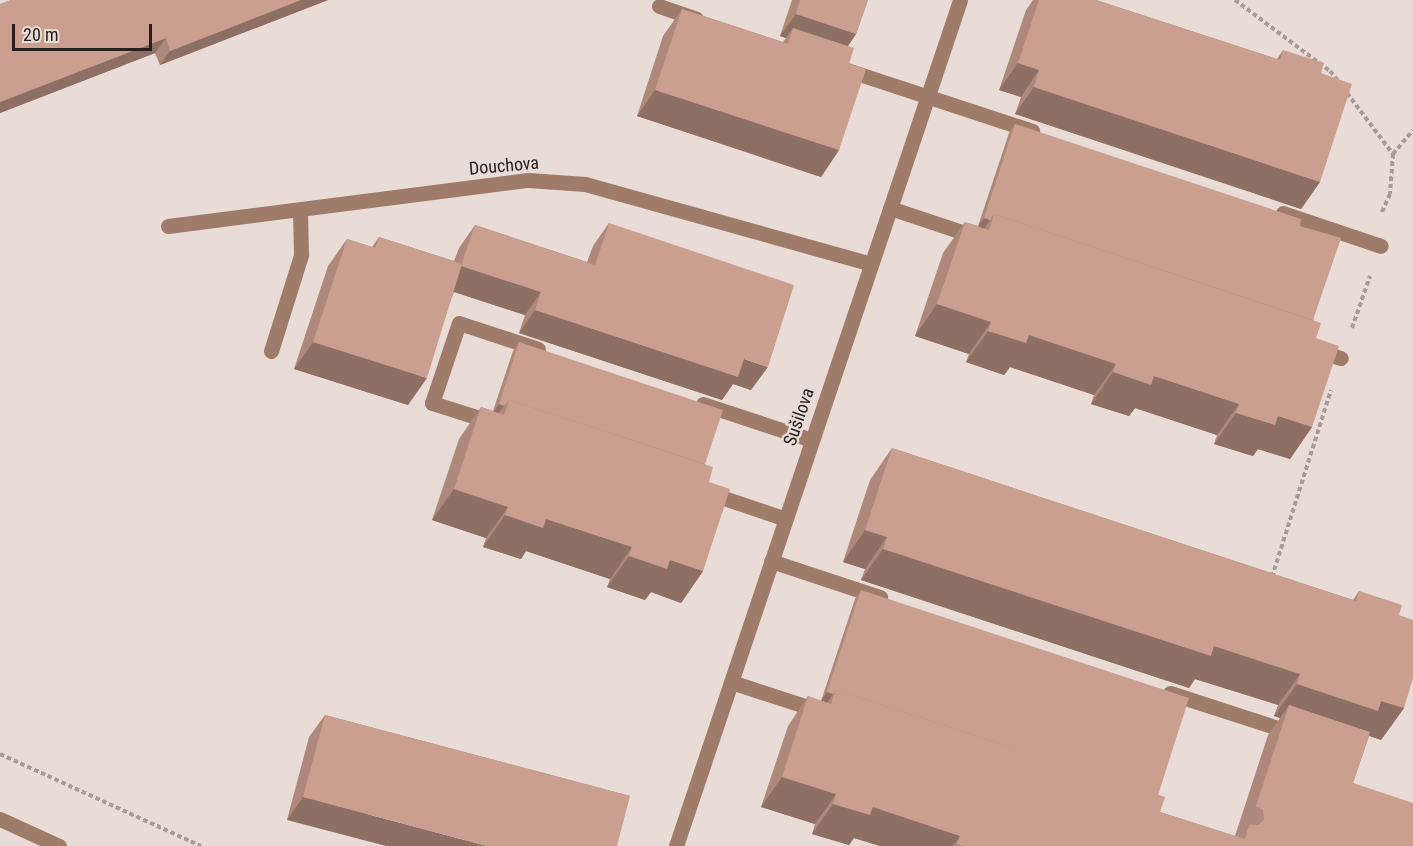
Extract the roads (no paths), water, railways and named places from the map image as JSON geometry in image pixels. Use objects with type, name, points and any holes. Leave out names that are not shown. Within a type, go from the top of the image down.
[{"type":"street","name":"Sušilova","points":[[676,846],[960,0]]},
{"type":"street","points":[[659,6],[715,25]]},
{"type":"street","points":[[827,63],[1048,137]]},
{"type":"street","name":"Douchova","points":[[168,226],[528,180],[585,184],[871,264]]},
{"type":"street","points":[[890,208],[991,242]]},
{"type":"street","points":[[1270,209],[1381,246]]},
{"type":"street","points":[[271,351],[302,255],[300,210]]},
{"type":"street","points":[[510,428],[432,403],[459,323],[558,356]]},
{"type":"street","points":[[1296,343],[1341,358]]},
{"type":"street","points":[[691,400],[812,440]]},
{"type":"street","points":[[698,490],[786,519]]},
{"type":"street","points":[[771,561],[894,602]]},
{"type":"street","points":[[731,682],[832,715]]},
{"type":"street","points":[[1152,687],[1310,738]]},
{"type":"street","points":[[0,819],[58,846]]}]
